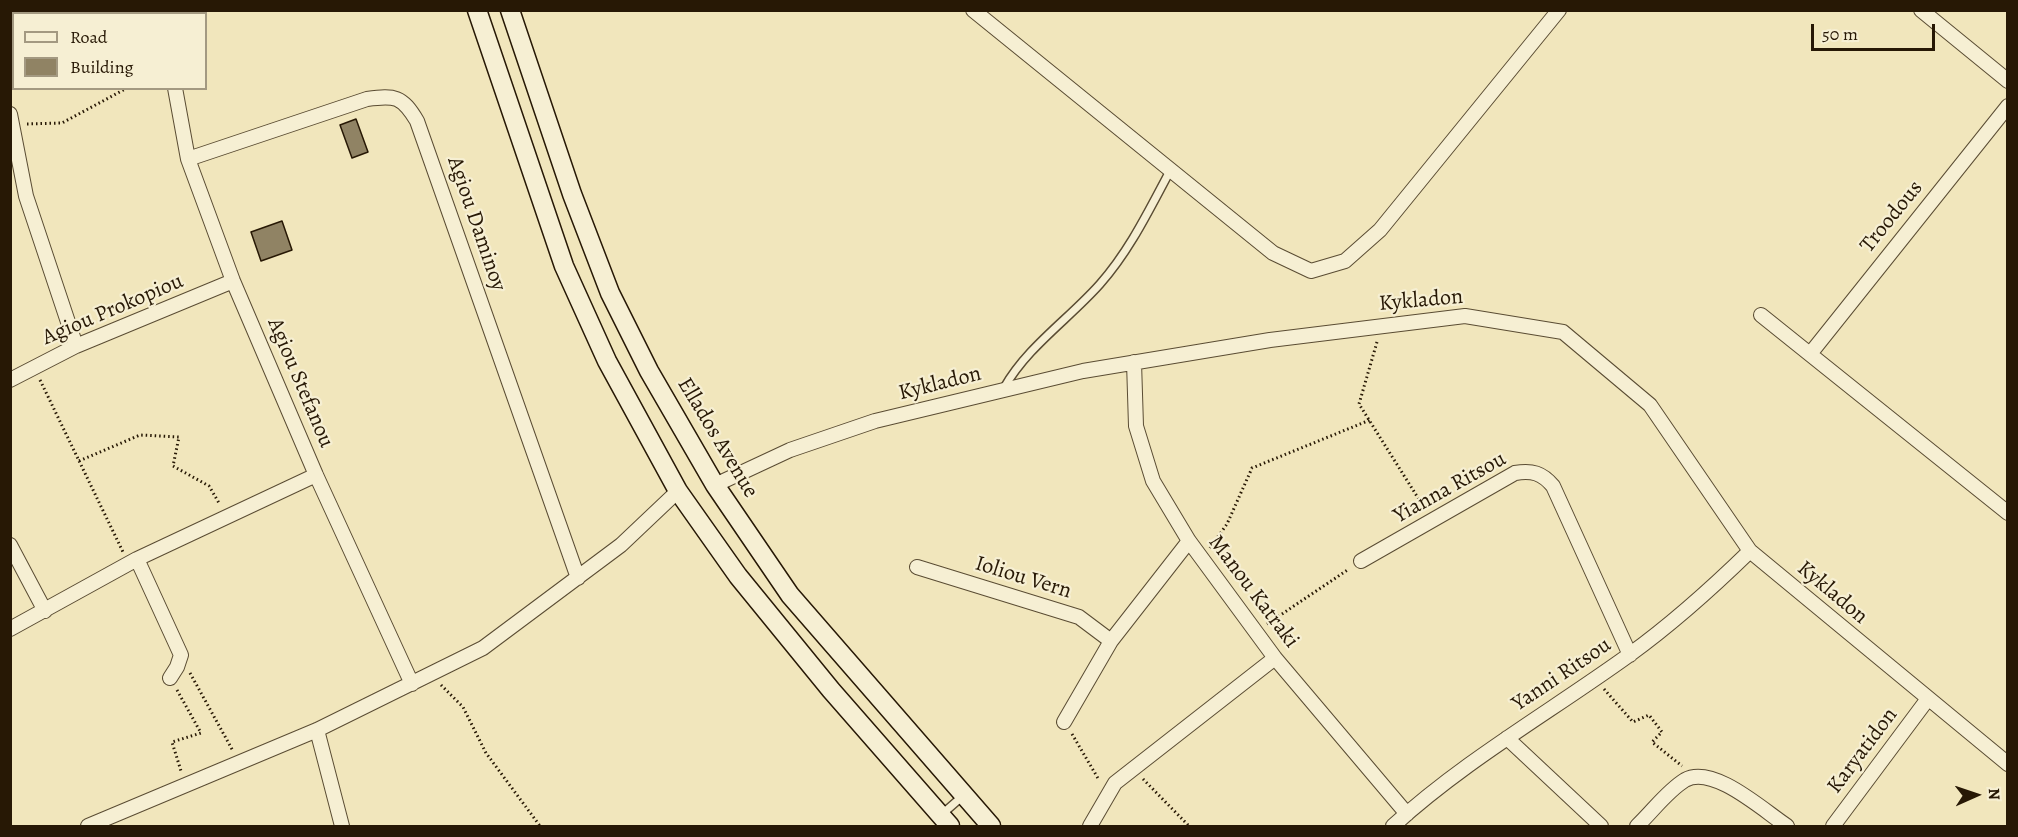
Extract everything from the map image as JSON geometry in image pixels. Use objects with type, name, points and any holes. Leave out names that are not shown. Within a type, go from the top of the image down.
[{"type":"main road","points":[[477,10],[564,266],[607,361],[678,491],[738,576],[831,690],[945,821]]},
{"type":"main road","name":"Ellados Avenue","points":[[510,10],[572,194],[610,293],[649,371],[715,485],[790,595],[991,826]]},
{"type":"street","points":[[973,10],[1273,254],[1311,271],[1345,261],[1380,230],[1559,10]]},
{"type":"street","points":[[1921,10],[2007,81]]},
{"type":"street","name":"Agiou Stefanou","points":[[175,90],[188,159],[233,281],[316,475],[412,684]]},
{"type":"street","name":"Agiou Daminoy","points":[[188,159],[367,99],[387,96],[407,104],[417,121],[578,578]]},
{"type":"street","name":"Troodous","points":[[1810,354],[2007,106]]},
{"type":"street","points":[[11,120],[26,196],[76,346]]},
{"type":"street","name":"Agiou Prokopiou","points":[[10,380],[76,346],[233,281]]},
{"type":"street","points":[[1761,315],[2007,513]]},
{"type":"street","name":"Kykladon","points":[[715,485],[790,450],[875,421],[1083,371],[1270,340],[1465,316],[1563,332],[1650,405],[1750,551],[2007,764]]},
{"type":"street","name":"Manou Katraki","points":[[1134,362],[1136,426],[1153,481],[1189,541],[1275,658],[1407,814]]},
{"type":"street","name":"Yianna Ritsou","points":[[1361,561],[1515,473],[1535,472],[1545,476],[1553,486],[1630,655]]},
{"type":"street","points":[[10,628],[45,611],[133,561],[316,475]]},
{"type":"street","points":[[88,826],[317,730],[483,648],[621,545],[678,491]]},
{"type":"street","points":[[1065,722],[1111,641],[1189,541]]},
{"type":"street","points":[[10,545],[45,611]]},
{"type":"street","name":"Yanni Ritsou","points":[[1393,826],[1507,738],[1630,655],[1703,595],[1750,551]]},
{"type":"street","points":[[133,561],[181,655],[170,678]]},
{"type":"street","name":"Ioliou Vern","points":[[916,567],[1079,617],[1111,641]]},
{"type":"street","points":[[1090,826],[1115,783],[1275,658]]},
{"type":"street","name":"Karyatidon","points":[[1833,826],[1927,700]]},
{"type":"street","points":[[317,730],[342,826]]},
{"type":"street","points":[[1507,738],[1601,826]]},
{"type":"street","points":[[1637,826],[1678,785],[1695,777],[1721,781],[1787,826]]},
{"type":"lane","points":[[1003,390],[1016,368],[1077,308],[1129,249],[1170,171]]},
{"type":"lane","points":[[945,821],[964,795]]},
{"type":"path","points":[[11,120],[62,123],[123,90]]},
{"type":"path","points":[[1382,326],[1359,404],[1432,520]]},
{"type":"path","points":[[34,368],[79,461],[133,561]]},
{"type":"path","points":[[1202,559],[1227,524],[1252,468],[1370,420]]},
{"type":"path","points":[[79,461],[140,435],[179,437],[173,466],[209,486],[226,517]]},
{"type":"path","points":[[1256,632],[1361,561]]},
{"type":"path","points":[[181,655],[239,762]]},
{"type":"path","points":[[432,675],[463,707],[486,753],[540,826]]},
{"type":"path","points":[[170,678],[201,733],[172,742],[185,786]]},
{"type":"path","points":[[1595,678],[1633,722],[1649,716],[1662,732],[1652,742],[1695,777]]},
{"type":"path","points":[[1065,722],[1107,795]]},
{"type":"path","points":[[1134,769],[1189,826]]},
{"type":"building","points":[[356,119],[368,152],[352,158],[340,125]]},
{"type":"building","points":[[282,221],[292,250],[261,261],[251,232]]}]
